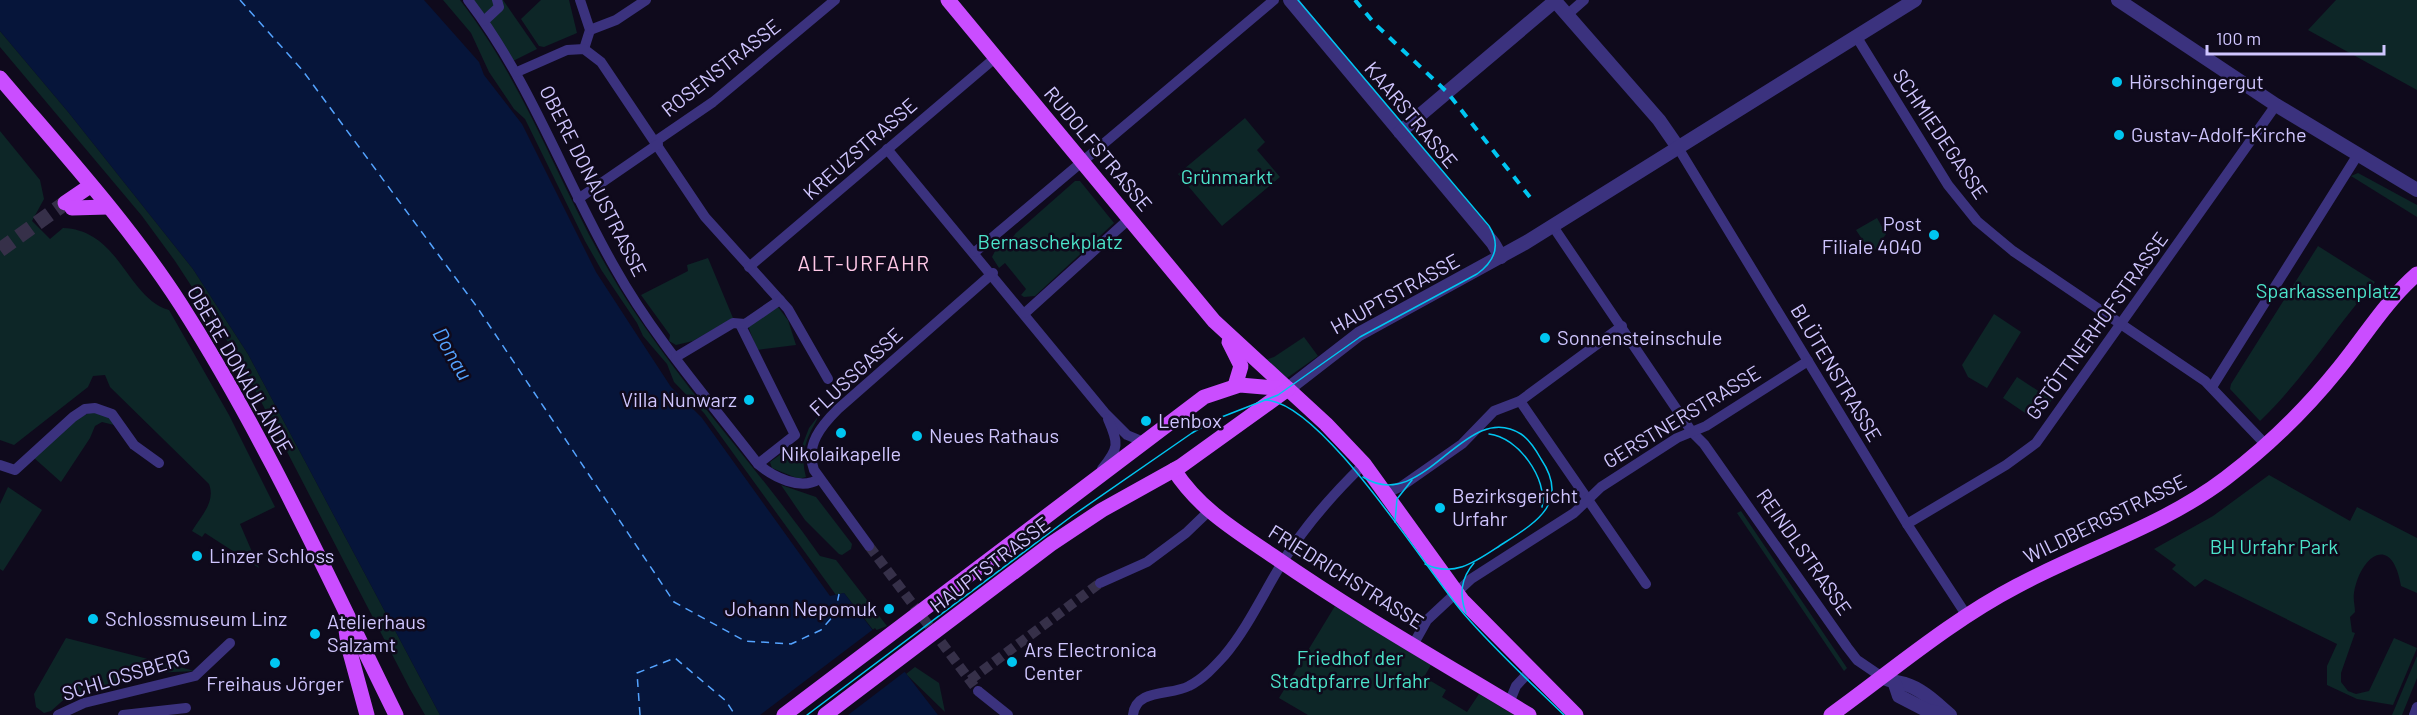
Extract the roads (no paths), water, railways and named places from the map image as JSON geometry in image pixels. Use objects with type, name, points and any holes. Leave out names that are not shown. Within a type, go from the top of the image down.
[{"type":"main road","name":"RUDOLFSTRASSE","points":[[948,0],[1216,324],[1240,361],[1241,369],[1235,386]]},
{"type":"main road","name":"OBERE DONAULÄNDE","points":[[0,78],[108,207],[180,304],[227,382],[396,715]]},
{"type":"main road","points":[[90,186],[69,205],[108,207]]},
{"type":"main road","name":"WILDBERGSTRASSE","points":[[1831,715],[1888,680],[1967,616],[2016,586],[2127,536],[2223,480],[2267,446],[2324,386],[2377,316],[2417,274]]},
{"type":"main road","name":"RUDOLFSTRASSE","points":[[1216,324],[1288,389],[1364,464],[1387,493],[1455,592],[1480,621],[1576,715]]},
{"type":"main road","points":[[1235,386],[1288,389]]},
{"type":"main road","name":"HAUPTSTRASSE","points":[[784,715],[1204,397],[1235,386]]},
{"type":"main road","name":"HAUPTSTRASSE","points":[[825,715],[1090,518],[1174,471],[1288,389]]},
{"type":"main road","name":"FRIEDRICHSTRASSE","points":[[1174,471],[1189,491],[1209,511],[1296,575],[1529,715]]},
{"type":"main road","points":[[344,610],[348,645],[367,715]]},
{"type":"main road","points":[[382,687],[383,715]]},
{"type":"street","name":"OBERE DONAUSTRASSE","points":[[468,0],[517,72],[578,199],[616,271],[676,357],[758,464],[776,476],[804,485],[819,479]]},
{"type":"street","points":[[484,21],[496,12],[499,7],[497,0]]},
{"type":"street","points":[[580,0],[590,30],[584,49]]},
{"type":"street","points":[[590,30],[616,21],[646,0]]},
{"type":"street","name":"ROSENSTRASSE","points":[[578,199],[713,102],[835,0]]},
{"type":"street","points":[[975,252],[1080,161],[1274,0]]},
{"type":"street","name":"KAARSTRASSE","points":[[1290,0],[1493,243],[1502,257]]},
{"type":"street","points":[[1567,15],[1584,0]]},
{"type":"street","name":"HAUPTSTRASSE","points":[[1288,389],[1359,334],[1502,257],[1915,0]]},
{"type":"street","points":[[2118,0],[2276,105],[2357,156],[2417,190]]},
{"type":"street","points":[[1400,132],[1555,1],[1659,120],[1677,146]]},
{"type":"street","name":"SCHMIEDEGASSE","points":[[1856,36],[1948,185],[1977,220],[2013,251],[2212,387]]},
{"type":"street","points":[[517,72],[567,50],[584,49],[601,62],[657,142],[705,217],[793,317],[806,344],[828,379]]},
{"type":"street","name":"KREUZSTRASSE","points":[[750,267],[995,58]]},
{"type":"street","name":"GSTÖTTNERHOFSTRASSE","points":[[1907,524],[2006,465],[2036,443],[2276,105]]},
{"type":"street","name":"BLÜTENSTRASSE","points":[[1677,146],[1907,524],[1967,616]]},
{"type":"street","points":[[887,149],[993,273],[1105,413],[1127,435],[1144,442]]},
{"type":"street","points":[[2267,446],[2212,387],[2357,156]]},
{"type":"street","points":[[1025,313],[1129,219]]},
{"type":"street","name":"REINDLSTRASSE","points":[[1552,225],[1692,432],[1704,444],[1857,660],[1888,680],[1907,684],[1934,701],[1948,715]]},
{"type":"street","name":"FLUSSGASSE","points":[[868,546],[819,479],[810,461],[810,452],[816,435],[829,418],[993,273]]},
{"type":"street","points":[[676,357],[733,323],[740,324],[780,300]]},
{"type":"street","points":[[740,324],[795,435],[758,464]]},
{"type":"street","points":[[1387,493],[1402,486],[1462,444],[1494,411],[1520,401],[1622,326]]},
{"type":"street","name":"GERSTNERSTRASSE","points":[[1413,645],[1427,620],[1455,592],[1574,513],[1610,481],[1677,438],[1706,426],[1808,361]]},
{"type":"street","points":[[1520,401],[1646,584]]},
{"type":"street","points":[[0,465],[15,470],[73,417],[85,409],[95,408],[112,414],[134,445],[159,463]]},
{"type":"street","points":[[1090,483],[1116,449],[1116,437],[1105,413]]},
{"type":"street","points":[[1134,715],[1136,704],[1144,697],[1184,688],[1214,667],[1240,633],[1282,563],[1341,486],[1364,464]]},
{"type":"street","points":[[1100,583],[1147,562],[1186,533],[1209,511]]},
{"type":"street","name":"SCHLOSSBERG","points":[[58,715],[84,703],[195,676],[230,643]]},
{"type":"street","points":[[1509,703],[1516,686],[1530,670]]},
{"type":"street","points":[[978,691],[1008,715]]},
{"type":"street","points":[[2414,715],[2417,707]]},
{"type":"street","points":[[123,715],[186,708]]},
{"type":"water","name":"Donau","points":[[0,0],[424,0],[479,62],[484,75],[522,124],[596,272],[671,387],[702,418],[830,596],[844,593],[938,715],[440,715],[248,354],[193,269],[69,113],[0,31]]},
{"type":"tunnel","points":[[0,250],[65,203]]},
{"type":"tunnel","points":[[869,546],[978,691]]},
{"type":"tunnel","points":[[970,680],[1100,583]]},
{"type":"tram line","points":[[807,715],[1072,516],[1192,433],[1214,420],[1278,395],[1360,337],[1477,274],[1488,264],[1495,246],[1493,233],[1489,226],[1298,0]]},
{"type":"tram line","points":[[1265,400],[1288,408],[1315,428],[1343,457],[1372,491],[1464,614],[1500,653],[1564,715]]},
{"type":"tram line","points":[[1363,477],[1385,485],[1406,482],[1425,471],[1462,442],[1481,431],[1501,427],[1521,434],[1532,445],[1549,474],[1552,487],[1551,499],[1538,519],[1467,565],[1447,569],[1425,564]]},
{"type":"tram line","points":[[1489,434],[1510,443],[1529,461],[1540,484],[1543,496],[1542,507]]},
{"type":"tram line","points":[[1395,522],[1397,499],[1412,480]]},
{"type":"tram line","points":[[1466,613],[1462,593],[1466,575],[1474,563]]},
{"type":"railway","points":[[1355,0],[1375,24],[1447,92],[1533,201]]},
{"type":"place","name":"Hörschingergut","points":[[2117,82]]},
{"type":"place","name":"Gustav-Adolf-Kirche","points":[[2119,135]]},
{"type":"place","name":"Post Filiale 4040","points":[[1934,235]]},
{"type":"place","name":"Sonnensteinschule","points":[[1545,338]]},
{"type":"place","name":"Villa Nunwarz","points":[[749,400]]},
{"type":"place","name":"Lenbox","points":[[1146,421]]},
{"type":"place","name":"Nikolaikapelle","points":[[841,433]]},
{"type":"place","name":"Neues Rathaus","points":[[917,436]]},
{"type":"place","name":"Bezirksgericht Urfahr","points":[[1440,508]]},
{"type":"place","name":"Linzer Schloss","points":[[197,556]]},
{"type":"place","name":"Johann Nepomuk","points":[[889,609]]},
{"type":"place","name":"Schlossmuseum Linz","points":[[93,619]]},
{"type":"place","name":"Atelierhaus Salzamt","points":[[315,634]]},
{"type":"place","name":"Ars Electronica Center","points":[[1012,662]]},
{"type":"place","name":"Freihaus Jörger","points":[[275,663]]},
{"type":"district","name":"ALT-URFAHR","points":[[864,264]]},
{"type":"park label","name":"Grünmarkt","points":[[1227,177]]},
{"type":"park label","name":"Bernaschekplatz","points":[[1050,242]]},
{"type":"park label","name":"Sparkassenplatz","points":[[2327,291]]},
{"type":"park label","name":"BH Urfahr Park","points":[[2274,547]]},
{"type":"park label","name":"Friedhof der Stadtpfarre Urfahr","points":[[1350,670]]}]
